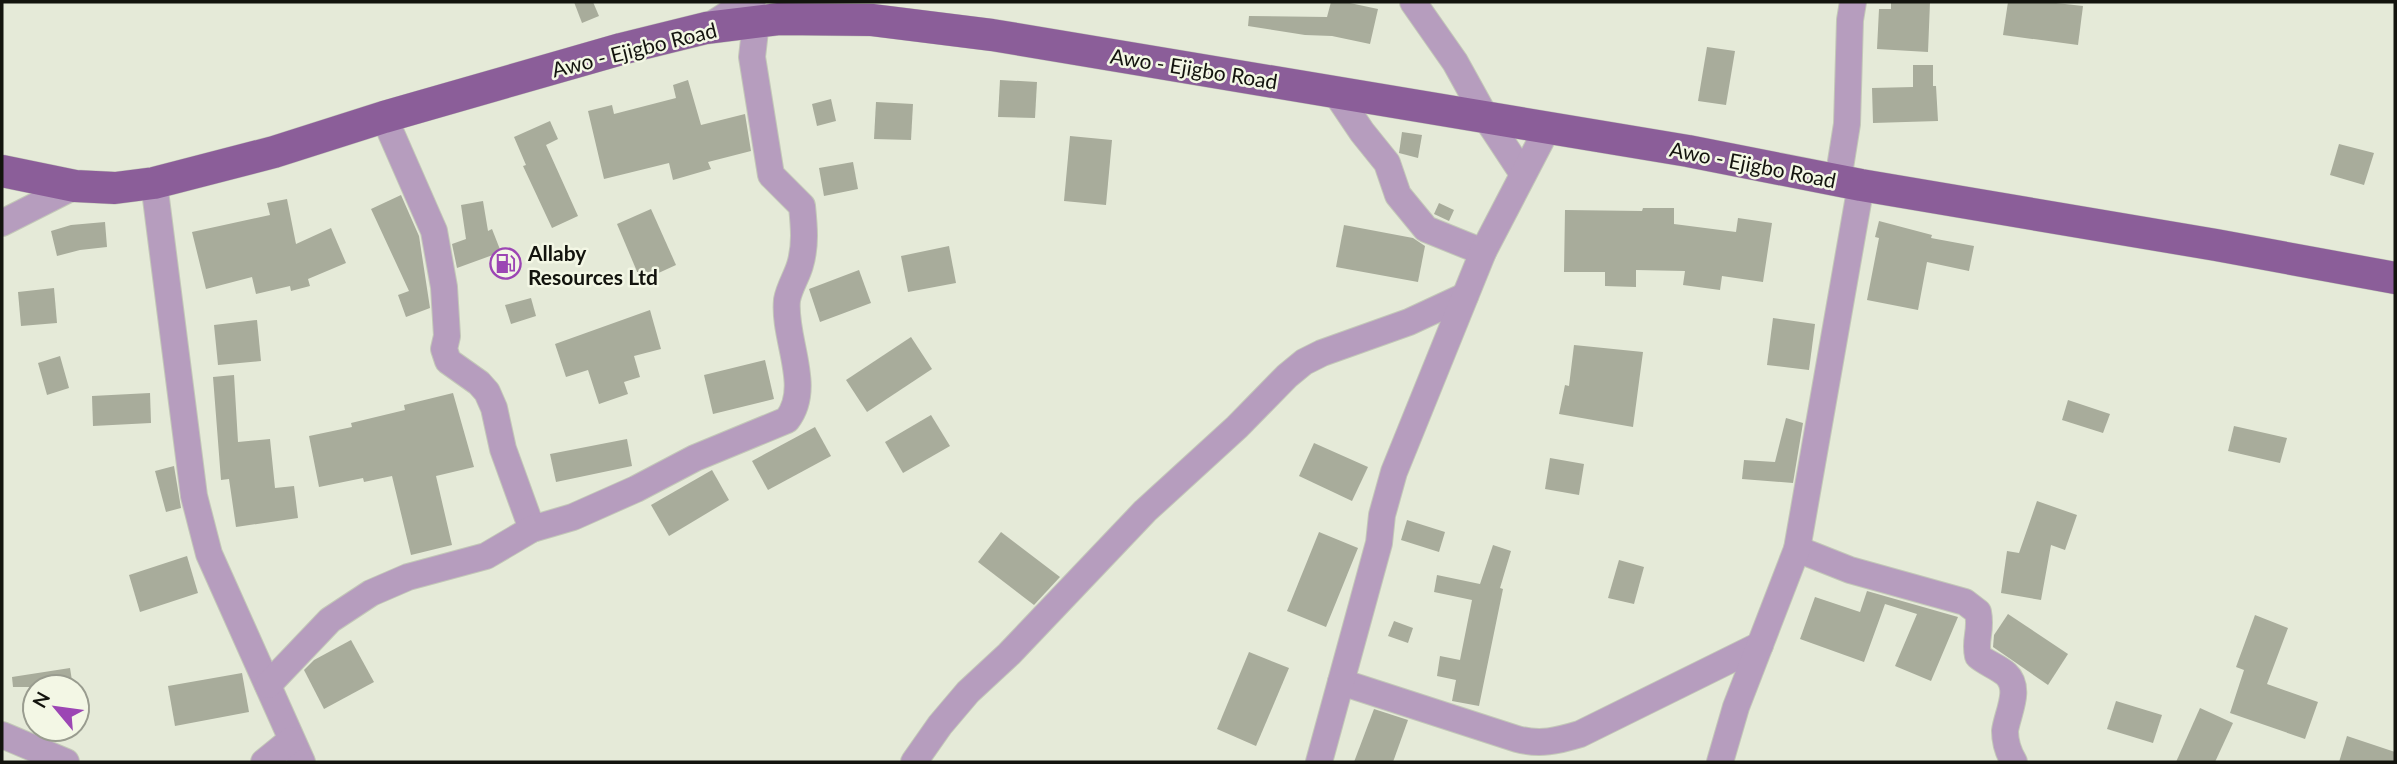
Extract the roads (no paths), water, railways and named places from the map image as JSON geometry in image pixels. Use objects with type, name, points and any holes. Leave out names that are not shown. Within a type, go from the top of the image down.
[{"type":"main road","name":"Awo - Ejigbo Road","points":[[2,170],[75,186],[115,188],[154,183],[274,152],[384,117],[621,49],[706,28],[754,12],[779,19],[885,22],[992,35],[1688,151],[2395,278]]},
{"type":"street","points":[[1413,2],[1455,62],[1486,118],[1523,174]]},
{"type":"street","points":[[1720,762],[1736,707],[1797,549],[1850,182],[1847,124],[1850,20],[1853,2]]},
{"type":"street","points":[[268,685],[330,620],[372,593],[408,577],[486,556],[532,529],[585,512],[695,458],[787,420],[794,411],[798,390],[788,329],[787,298],[800,264],[805,240],[802,206],[771,175],[752,57],[754,12]]},
{"type":"street","points":[[1335,92],[1387,163],[1398,195],[1426,229],[1483,252]]},
{"type":"street","points":[[384,117],[434,231],[444,287],[447,336],[444,349],[448,361],[487,392],[494,408],[503,449],[532,529]]},
{"type":"street","points":[[1319,762],[1378,543],[1382,515],[1394,472],[1483,252],[1548,127]]},
{"type":"street","points":[[154,183],[194,496],[209,554],[296,751],[264,762]]},
{"type":"street","points":[[2,223],[75,186]]},
{"type":"street","points":[[914,762],[968,692],[1009,654],[1145,511],[1237,427],[1287,376],[1304,362],[1322,353],[1409,322],[1465,296]]},
{"type":"street","points":[[1797,549],[1850,570],[1965,602],[1978,612],[1981,627],[1975,646],[1978,656],[2006,674],[2013,685],[2012,706],[2006,731],[2007,750],[2014,762]]},
{"type":"street","points":[[1341,682],[1517,739],[1534,743],[1555,742],[1580,734],[1760,645]]},
{"type":"street","points":[[2,735],[66,762]]},
{"type":"place","name":"Allaby Resources Ltd","points":[[505,264]]}]
